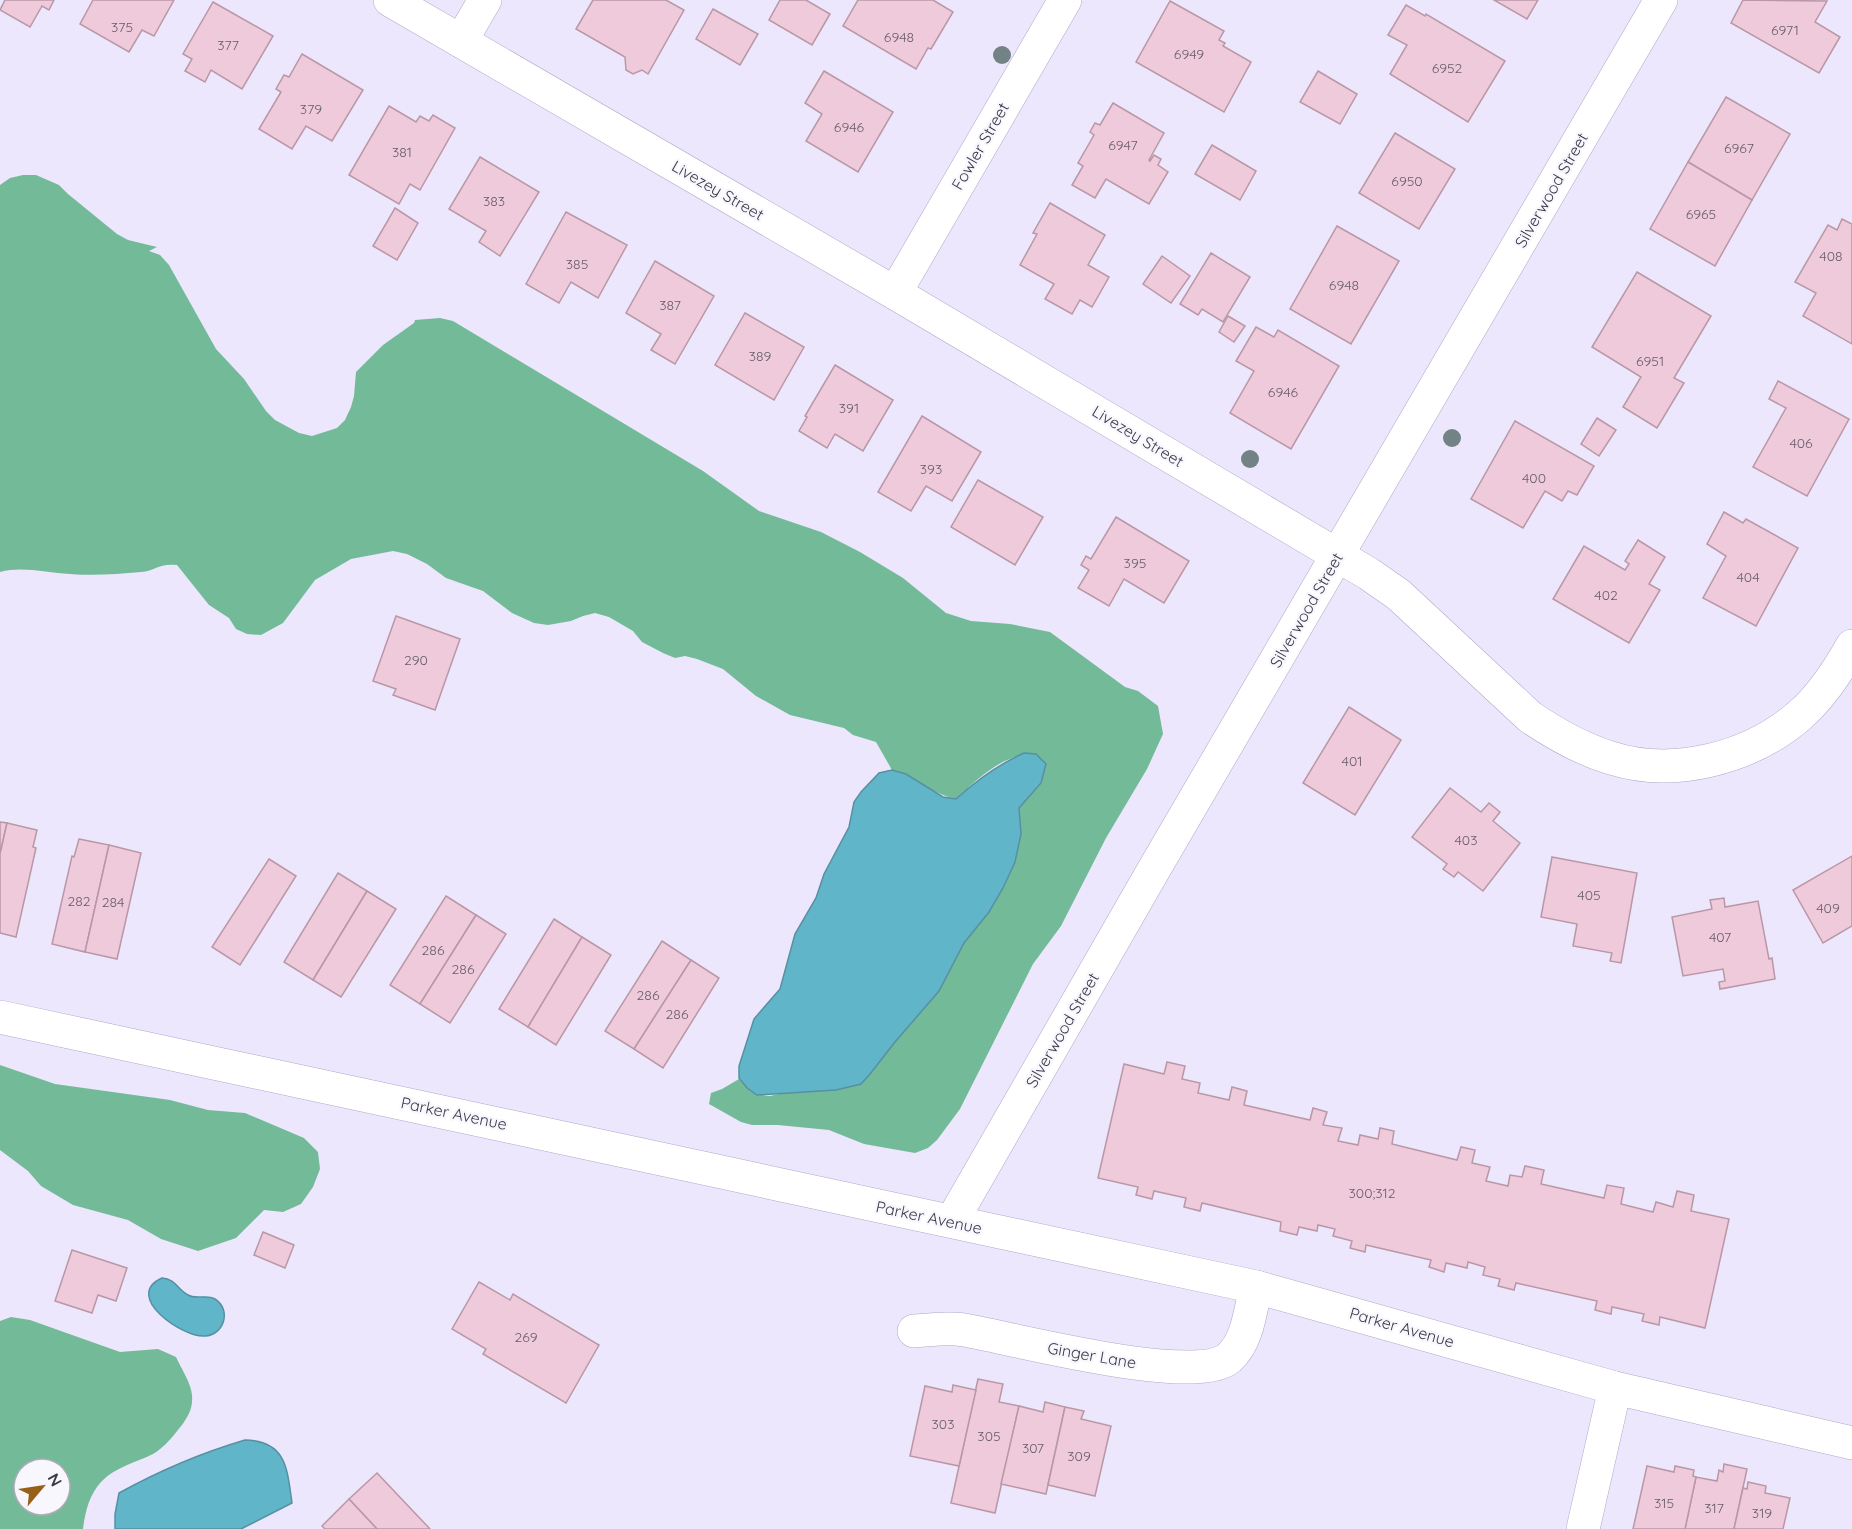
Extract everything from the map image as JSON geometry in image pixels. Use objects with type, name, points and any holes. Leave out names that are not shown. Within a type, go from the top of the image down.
[{"type":"street","name":"Livezey Street","points":[[390,0],[895,293],[1339,555],[1399,595],[1530,717],[1554,733],[1612,759],[1646,765],[1676,766],[1708,761],[1741,751],[1773,735],[1800,715],[1826,687],[1852,646]]},
{"type":"street","points":[[461,41],[485,0]]},
{"type":"street","name":"Fowler Street","points":[[895,293],[1065,0]]},
{"type":"street","name":"Silverwood Street","points":[[952,1221],[1153,871],[1661,0]]},
{"type":"street","name":"Parker Avenue","points":[[0,1017],[1256,1287],[1614,1388],[1852,1443]]},
{"type":"street","name":"Ginger Lane","points":[[914,1331],[961,1329],[1121,1363],[1212,1366],[1226,1360],[1239,1348],[1246,1330],[1256,1287]]},
{"type":"street","points":[[1583,1529],[1614,1388]]},
{"type":"green space","points":[[36,175],[59,185],[117,234],[128,240],[157,247],[149,251],[160,255],[169,265],[216,349],[244,379],[266,411],[275,420],[299,433],[312,436],[337,428],[345,420],[351,407],[356,372],[383,345],[415,320],[440,318],[453,321],[703,471],[759,511],[821,532],[860,552],[903,578],[946,613],[971,621],[1010,624],[1050,632],[1125,687],[1138,691],[1158,706],[1163,734],[1147,769],[1106,838],[1061,926],[1033,964],[960,1109],[937,1140],[928,1148],[915,1153],[864,1144],[829,1130],[752,1125],[741,1122],[709,1104],[711,1093],[739,1079],[753,1091],[770,1096],[870,1074],[939,991],[964,943],[989,912],[1003,888],[1015,862],[1021,834],[1019,808],[1041,783],[1046,764],[1036,754],[1013,757],[992,768],[956,799],[947,797],[892,770],[876,742],[853,735],[844,728],[790,715],[756,696],[723,669],[697,659],[685,656],[675,658],[663,653],[642,642],[633,631],[609,617],[595,613],[571,621],[548,625],[534,623],[512,613],[483,591],[446,578],[427,564],[407,554],[393,551],[351,559],[315,580],[283,623],[261,635],[247,634],[236,629],[229,618],[209,605],[177,565],[165,565],[146,571],[106,574],[79,575],[26,570],[0,572],[0,185],[10,178]]},
{"type":"green space","points":[[0,1065],[55,1084],[170,1100],[208,1110],[245,1113],[304,1138],[318,1152],[320,1169],[313,1187],[301,1204],[283,1212],[264,1210],[236,1238],[198,1251],[161,1239],[128,1220],[73,1205],[41,1186],[28,1171],[0,1150]]},
{"type":"green space","points":[[11,1317],[30,1320],[120,1352],[158,1349],[176,1357],[191,1390],[192,1404],[189,1415],[169,1441],[157,1451],[119,1469],[101,1482],[88,1504],[83,1529],[0,1529],[0,1321]]},
{"type":"water","points":[[1024,753],[1036,754],[1046,764],[1041,783],[1019,808],[1021,834],[1015,862],[989,912],[964,943],[939,991],[861,1084],[836,1090],[757,1095],[747,1088],[739,1078],[739,1066],[754,1019],[780,989],[795,934],[816,898],[824,874],[849,827],[854,802],[861,792],[879,773],[892,770],[906,774],[943,797],[956,799],[988,773]]},
{"type":"water","points":[[162,1278],[170,1280],[184,1293],[191,1296],[215,1299],[223,1309],[224,1321],[221,1327],[212,1335],[195,1335],[171,1323],[160,1314],[152,1305],[149,1295],[151,1286]]},
{"type":"water","points":[[245,1440],[269,1445],[277,1451],[286,1468],[292,1503],[241,1529],[115,1529],[119,1493],[180,1463]]},
{"type":"building","points":[[5,0],[54,0],[49,10],[42,6],[30,27],[0,10]]},
{"type":"building","points":[[93,0],[174,0],[154,36],[142,30],[129,52],[80,24]]},
{"type":"building","points":[[593,0],[666,0],[684,10],[648,74],[642,70],[633,74],[626,70],[625,57],[576,29]]},
{"type":"building","points":[[780,0],[806,0],[830,14],[812,45],[769,20]]},
{"type":"building","points":[[858,0],[933,0],[953,12],[916,69],[843,26]]},
{"type":"building","points":[[1494,0],[1538,0],[1527,19]]},
{"type":"building","points":[[1743,0],[1827,1],[1815,22],[1840,37],[1819,73],[1731,23]]},
{"type":"building","points":[[1170,1],[1224,31],[1219,40],[1225,43],[1223,46],[1251,62],[1224,112],[1136,62]]},
{"type":"building","points":[[213,2],[273,36],[242,89],[211,70],[205,82],[185,71],[192,59],[183,54]]},
{"type":"building","points":[[1406,5],[1425,16],[1426,14],[1505,61],[1468,122],[1390,74],[1407,45],[1388,35]]},
{"type":"building","points":[[713,9],[758,34],[740,65],[696,39]]},
{"type":"building","points":[[302,54],[363,90],[332,141],[306,126],[292,149],[259,129],[281,92],[276,89],[284,75],[289,77]]},
{"type":"building","points":[[824,71],[893,112],[858,172],[806,141],[822,114],[805,103]]},
{"type":"building","points":[[1318,71],[1357,94],[1340,124],[1300,102]]},
{"type":"building","points":[[1726,97],[1790,134],[1752,200],[1688,162]]},
{"type":"building","points":[[1113,103],[1164,133],[1149,160],[1154,155],[1161,159],[1158,165],[1168,172],[1149,204],[1106,179],[1095,198],[1072,185],[1083,166],[1078,163],[1094,135],[1090,132],[1095,123],[1100,125]]},
{"type":"building","points":[[389,106],[416,122],[420,116],[429,121],[433,115],[455,128],[420,190],[410,184],[399,204],[349,175]]},
{"type":"building","points":[[1395,133],[1455,169],[1419,229],[1359,193]]},
{"type":"building","points":[[1212,145],[1256,171],[1240,200],[1195,174]]},
{"type":"building","points":[[480,157],[539,192],[500,256],[479,242],[486,231],[449,209]]},
{"type":"building","points":[[1688,162],[1752,200],[1715,266],[1650,229]]},
{"type":"building","points":[[1050,203],[1105,235],[1088,265],[1109,277],[1092,307],[1080,300],[1072,314],[1045,299],[1054,284],[1020,265],[1037,234],[1033,233]]},
{"type":"building","points":[[395,208],[418,223],[397,260],[373,246]]},
{"type":"building","points":[[566,212],[627,245],[598,298],[571,282],[559,303],[526,284]]},
{"type":"building","points":[[1842,219],[1852,224],[1852,344],[1803,316],[1816,293],[1795,282],[1828,225],[1837,230]]},
{"type":"building","points":[[1337,226],[1399,261],[1351,344],[1290,309]]},
{"type":"building","points":[[1211,253],[1250,277],[1223,322],[1202,309],[1198,315],[1180,304]]},
{"type":"building","points":[[1162,256],[1190,276],[1171,303],[1143,284]]},
{"type":"building","points":[[655,261],[714,296],[675,364],[651,350],[661,334],[626,313]]},
{"type":"building","points":[[1637,272],[1711,316],[1674,378],[1684,383],[1657,428],[1623,407],[1641,377],[1592,347]]},
{"type":"building","points":[[745,313],[804,347],[774,400],[715,365]]},
{"type":"building","points":[[1228,316],[1245,326],[1234,342],[1219,332]]},
{"type":"building","points":[[1256,327],[1274,337],[1278,330],[1339,366],[1291,449],[1230,413],[1254,371],[1236,361]]},
{"type":"building","points":[[835,365],[893,400],[863,451],[835,434],[827,448],[799,431],[807,417],[805,416]]},
{"type":"building","points":[[1778,381],[1849,419],[1807,496],[1753,467],[1786,408],[1769,399]]},
{"type":"building","points":[[922,416],[981,452],[952,501],[926,486],[911,511],[878,492]]},
{"type":"building","points":[[1597,418],[1616,430],[1599,456],[1581,444]]},
{"type":"building","points":[[1515,421],[1594,466],[1577,495],[1568,491],[1562,501],[1545,491],[1523,528],[1471,499]]},
{"type":"building","points":[[978,480],[1043,517],[1015,565],[951,527]]},
{"type":"building","points":[[1724,512],[1743,523],[1746,519],[1798,548],[1756,626],[1703,598],[1726,556],[1707,544]]},
{"type":"building","points":[[1116,517],[1189,561],[1164,603],[1124,579],[1109,606],[1078,588],[1089,570],[1081,565],[1086,556],[1091,559]]},
{"type":"building","points":[[1638,540],[1665,557],[1649,584],[1660,590],[1629,643],[1553,599],[1584,546],[1625,570],[1629,564],[1625,561]]},
{"type":"building","points":[[396,616],[460,639],[435,710],[393,695],[396,689],[373,681]]},
{"type":"building","points":[[1349,707],[1401,740],[1355,815],[1303,783]]},
{"type":"building","points":[[1450,788],[1481,812],[1489,803],[1500,812],[1493,821],[1520,843],[1483,891],[1458,872],[1454,877],[1443,869],[1447,864],[1412,837]]},
{"type":"building","points":[[0,822],[7,823],[0,854]]},
{"type":"building","points":[[7,823],[37,830],[33,847],[36,848],[16,937],[0,933],[0,854]]},
{"type":"building","points":[[79,839],[109,845],[85,952],[52,944],[72,856],[74,857]]},
{"type":"building","points":[[109,845],[141,853],[117,959],[85,952]]},
{"type":"building","points":[[1852,856],[1852,926],[1823,943],[1793,890]]},
{"type":"building","points":[[1552,857],[1637,873],[1621,963],[1610,961],[1612,953],[1573,946],[1577,924],[1541,917]]},
{"type":"building","points":[[269,859],[296,876],[240,965],[212,947]]},
{"type":"building","points":[[338,873],[367,891],[313,980],[284,962]]},
{"type":"building","points":[[367,891],[396,909],[341,997],[313,980]]},
{"type":"building","points":[[446,896],[476,915],[420,1004],[390,985]]},
{"type":"building","points":[[1724,898],[1725,907],[1758,901],[1775,979],[1720,989],[1719,982],[1725,981],[1723,969],[1683,976],[1672,917],[1712,909],[1710,900]]},
{"type":"building","points":[[476,915],[506,934],[450,1023],[420,1004]]},
{"type":"building","points":[[554,919],[582,937],[528,1027],[499,1009]]},
{"type":"building","points":[[582,937],[611,955],[556,1045],[528,1027]]},
{"type":"building","points":[[662,941],[691,960],[634,1049],[605,1031]]},
{"type":"building","points":[[691,960],[719,978],[663,1068],[634,1049]]},
{"type":"building","points":[[1167,1062],[1185,1066],[1182,1079],[1200,1083],[1198,1093],[1229,1100],[1232,1087],[1247,1091],[1244,1105],[1310,1120],[1313,1108],[1327,1112],[1323,1125],[1342,1128],[1338,1141],[1358,1145],[1360,1135],[1378,1139],[1380,1128],[1394,1131],[1392,1144],[1457,1160],[1461,1147],[1475,1150],[1472,1163],[1490,1167],[1486,1181],[1508,1186],[1510,1175],[1522,1177],[1525,1166],[1544,1170],[1541,1184],[1604,1198],[1607,1185],[1624,1188],[1621,1204],[1653,1212],[1656,1202],[1673,1207],[1677,1191],[1694,1195],[1691,1211],[1729,1219],[1705,1328],[1660,1317],[1659,1325],[1642,1321],[1644,1314],[1612,1307],[1611,1314],[1595,1310],[1597,1301],[1516,1283],[1514,1290],[1498,1286],[1500,1279],[1483,1275],[1485,1267],[1468,1262],[1467,1268],[1446,1263],[1444,1272],[1429,1267],[1431,1260],[1366,1245],[1365,1252],[1350,1248],[1352,1241],[1333,1236],[1335,1229],[1318,1225],[1317,1231],[1299,1227],[1297,1235],[1280,1231],[1281,1222],[1202,1203],[1200,1211],[1184,1207],[1186,1198],[1154,1191],[1152,1199],[1136,1195],[1138,1187],[1098,1178],[1124,1064],[1164,1074]]},
{"type":"building","points":[[263,1232],[294,1245],[285,1268],[254,1255]]},
{"type":"building","points":[[72,1250],[127,1268],[116,1301],[98,1295],[92,1313],[55,1301]]},
{"type":"building","points":[[479,1282],[510,1300],[513,1294],[599,1345],[566,1403],[483,1354],[486,1349],[452,1329]]},
{"type":"building","points":[[978,1379],[1003,1384],[999,1402],[1019,1406],[995,1513],[951,1503]]},
{"type":"building","points":[[953,1385],[976,1390],[959,1466],[910,1456],[925,1386],[952,1392]]},
{"type":"building","points":[[1045,1402],[1065,1407],[1046,1494],[1001,1484],[1019,1406],[1043,1412]]},
{"type":"building","points":[[1065,1407],[1084,1411],[1081,1419],[1111,1426],[1095,1496],[1048,1485]]},
{"type":"building","points":[[1724,1464],[1747,1469],[1734,1529],[1685,1529],[1696,1477],[1717,1481],[1719,1470],[1723,1472]]},
{"type":"building","points":[[1647,1466],[1674,1472],[1675,1466],[1694,1470],[1693,1476],[1696,1477],[1685,1529],[1633,1529]]},
{"type":"building","points":[[377,1473],[430,1529],[377,1529],[349,1499]]},
{"type":"building","points":[[1748,1482],[1766,1486],[1765,1493],[1790,1498],[1783,1529],[1734,1529],[1743,1488],[1747,1489]]},
{"type":"building","points":[[349,1499],[377,1529],[325,1529],[322,1526]]}]
